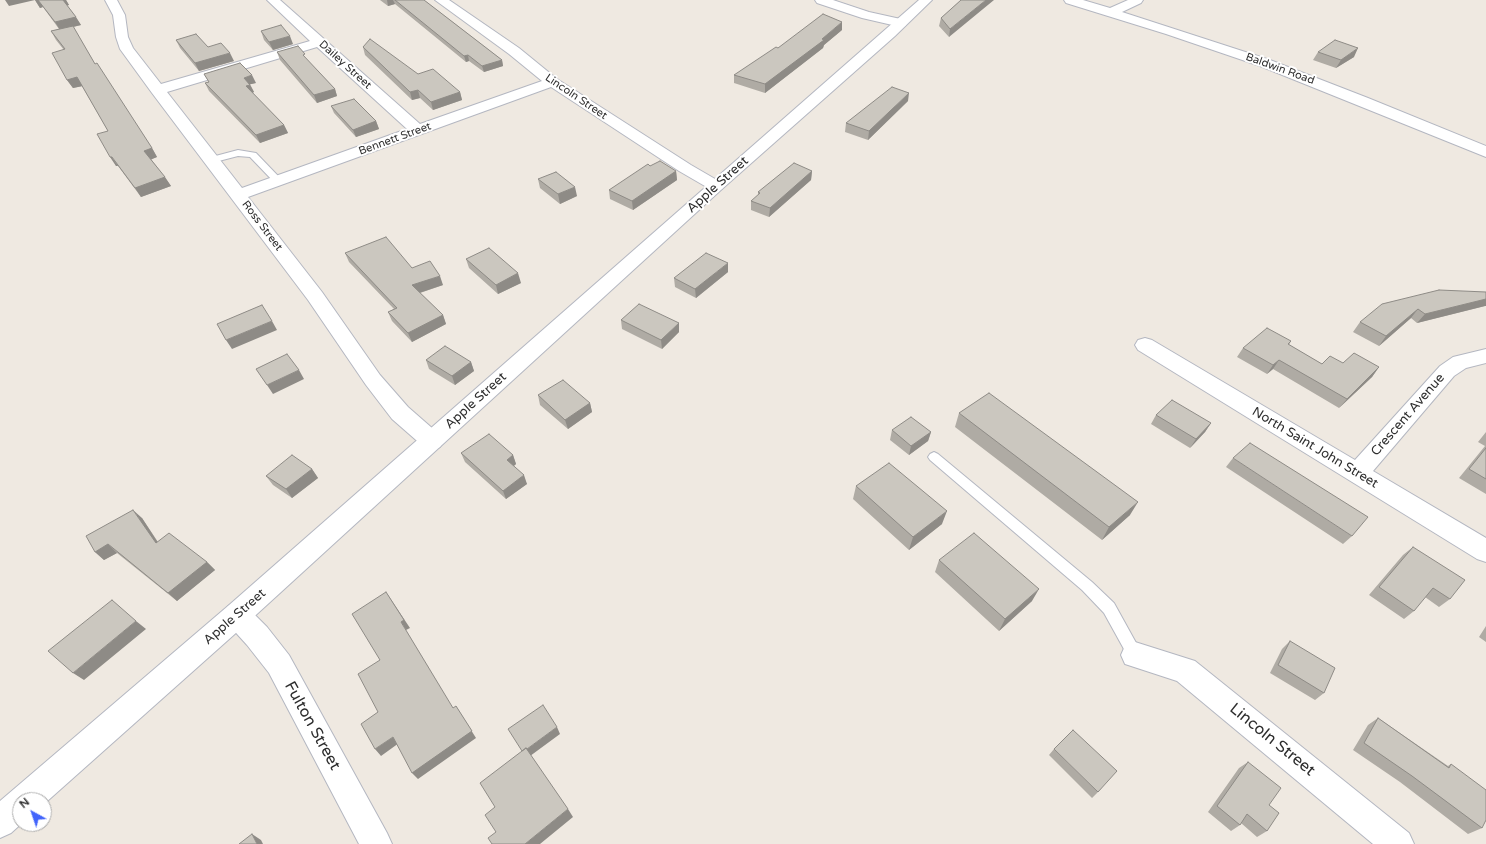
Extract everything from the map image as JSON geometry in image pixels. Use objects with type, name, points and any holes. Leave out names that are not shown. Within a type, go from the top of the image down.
[{"type":"street","name":"Ross Street","points":[[111,0],[119,15],[122,37],[127,49],[314,296],[373,380],[400,413],[432,441]]},
{"type":"street","name":"Dailey Street","points":[[273,0],[418,131]]},
{"type":"street","name":"Lincoln Street","points":[[441,0],[514,51],[552,82],[685,168],[716,186]]},
{"type":"street","points":[[821,0],[866,15],[901,23]]},
{"type":"street","name":"Apple Street","points":[[34,792],[237,616],[716,186],[926,0]]},
{"type":"street","name":"Baldwin Road","points":[[1070,0],[1112,12],[1297,75],[1364,101],[1486,152]]},
{"type":"street","points":[[1112,12],[1137,0]]},
{"type":"street","points":[[157,90],[320,42]]},
{"type":"street","name":"Bennett Street","points":[[238,195],[552,82]]},
{"type":"street","name":"North Saint John Street","points":[[1145,346],[1486,551]]},
{"type":"street","name":"Crescent Avenue","points":[[1357,473],[1447,370],[1460,362],[1486,356]]},
{"type":"street","name":"Fulton Street","points":[[237,616],[257,636],[279,664],[376,844]]},
{"type":"street","name":"Lincoln Street","points":[[1135,655],[1185,670],[1398,844]]},
{"type":"street","points":[[0,822],[12,811]]},
{"type":"lane","points":[[211,160],[238,153],[253,155],[278,181]]},
{"type":"lane","points":[[934,457],[1087,586],[1109,608],[1135,655]]},
{"type":"building","points":[[38,0],[63,0],[76,17],[55,22]]},
{"type":"building","points":[[395,0],[424,0],[502,60],[482,66],[468,55],[464,56]]},
{"type":"building","points":[[961,0],[986,0],[950,29],[941,18]]},
{"type":"building","points":[[823,14],[842,22],[822,39],[824,40],[765,84],[734,75],[776,47],[778,48]]},
{"type":"building","points":[[281,25],[290,36],[269,42],[261,31]]},
{"type":"building","points":[[73,26],[95,64],[97,63],[152,148],[144,151],[165,177],[135,188],[112,157],[110,157],[97,134],[108,131],[77,77],[67,80],[52,53],[65,49],[51,31]]},
{"type":"building","points":[[196,34],[208,47],[221,43],[230,53],[195,63],[176,40]]},
{"type":"building","points":[[370,39],[418,74],[433,69],[460,92],[431,102],[418,90],[410,92],[363,47]]},
{"type":"building","points":[[1335,40],[1358,48],[1341,60],[1318,52]]},
{"type":"building","points":[[298,46],[305,54],[303,55],[335,89],[314,95],[277,52]]},
{"type":"building","points":[[240,63],[252,75],[244,78],[250,85],[246,86],[284,125],[256,135],[205,83],[209,82],[204,74]]},
{"type":"building","points":[[892,87],[909,93],[869,131],[846,123]]},
{"type":"building","points":[[354,99],[376,121],[353,130],[331,106]]},
{"type":"building","points":[[660,161],[676,171],[632,201],[609,190],[648,164],[650,166]]},
{"type":"building","points":[[794,163],[812,171],[770,208],[751,201],[760,193],[758,192]]},
{"type":"building","points":[[556,172],[575,187],[558,194],[538,179]]},
{"type":"building","points":[[386,237],[412,268],[430,261],[440,276],[412,285],[443,315],[408,333],[388,312],[397,308],[345,253]]},
{"type":"building","points":[[489,248],[518,273],[496,285],[466,259]]},
{"type":"building","points":[[706,253],[728,263],[695,289],[674,278]]},
{"type":"building","points":[[1439,290],[1486,292],[1486,299],[1425,314],[1418,309],[1386,336],[1360,322],[1382,304]]},
{"type":"building","points":[[639,304],[679,323],[661,340],[621,320]]},
{"type":"building","points":[[262,305],[272,321],[226,340],[217,324]]},
{"type":"building","points":[[1267,328],[1291,341],[1288,344],[1322,364],[1330,356],[1343,363],[1354,353],[1379,367],[1347,399],[1279,360],[1273,365],[1243,348]]},
{"type":"building","points":[[445,346],[471,362],[452,376],[426,360]]},
{"type":"building","points":[[287,354],[299,370],[267,385],[256,369]]},
{"type":"building","points":[[563,380],[590,403],[565,420],[538,395]]},
{"type":"building","points":[[989,393],[1138,502],[1109,527],[959,413]]},
{"type":"building","points":[[1172,400],[1211,423],[1196,439],[1156,415]]},
{"type":"building","points":[[911,417],[931,432],[911,446],[892,430]]},
{"type":"building","points":[[489,434],[513,455],[507,460],[524,475],[503,491],[461,453]]},
{"type":"building","points":[[1250,443],[1368,517],[1352,536],[1233,458]]},
{"type":"building","points":[[1486,448],[1486,479],[1469,469]]},
{"type":"building","points":[[292,455],[312,469],[286,489],[266,476]]},
{"type":"building","points":[[889,463],[947,511],[913,537],[856,486]]},
{"type":"building","points":[[133,510],[156,543],[169,533],[207,562],[168,593],[108,544],[95,552],[86,536]]},
{"type":"building","points":[[974,533],[1039,589],[1005,619],[939,560]]},
{"type":"building","points":[[1413,547],[1465,580],[1450,599],[1433,588],[1414,611],[1379,587]]},
{"type":"building","points":[[386,592],[404,620],[401,622],[453,708],[456,706],[472,731],[412,773],[393,737],[375,749],[361,724],[378,712],[358,674],[380,660],[352,614]]},
{"type":"building","points":[[112,600],[136,621],[73,673],[48,651]]},
{"type":"building","points":[[1290,641],[1335,668],[1324,693],[1278,665]]},
{"type":"building","points":[[543,705],[557,727],[522,751],[508,729]]},
{"type":"building","points":[[1378,718],[1449,768],[1451,764],[1486,790],[1486,820],[1482,828],[1412,776],[1364,743]]},
{"type":"building","points":[[1073,730],[1117,771],[1098,792],[1054,749]]},
{"type":"building","points":[[526,748],[568,809],[525,844],[492,844],[488,838],[496,832],[485,815],[495,807],[480,783]]},
{"type":"building","points":[[1248,762],[1281,788],[1269,805],[1279,813],[1267,831],[1247,814],[1240,825],[1217,806]]},
{"type":"building","points":[[252,834],[257,844],[239,844]]}]
